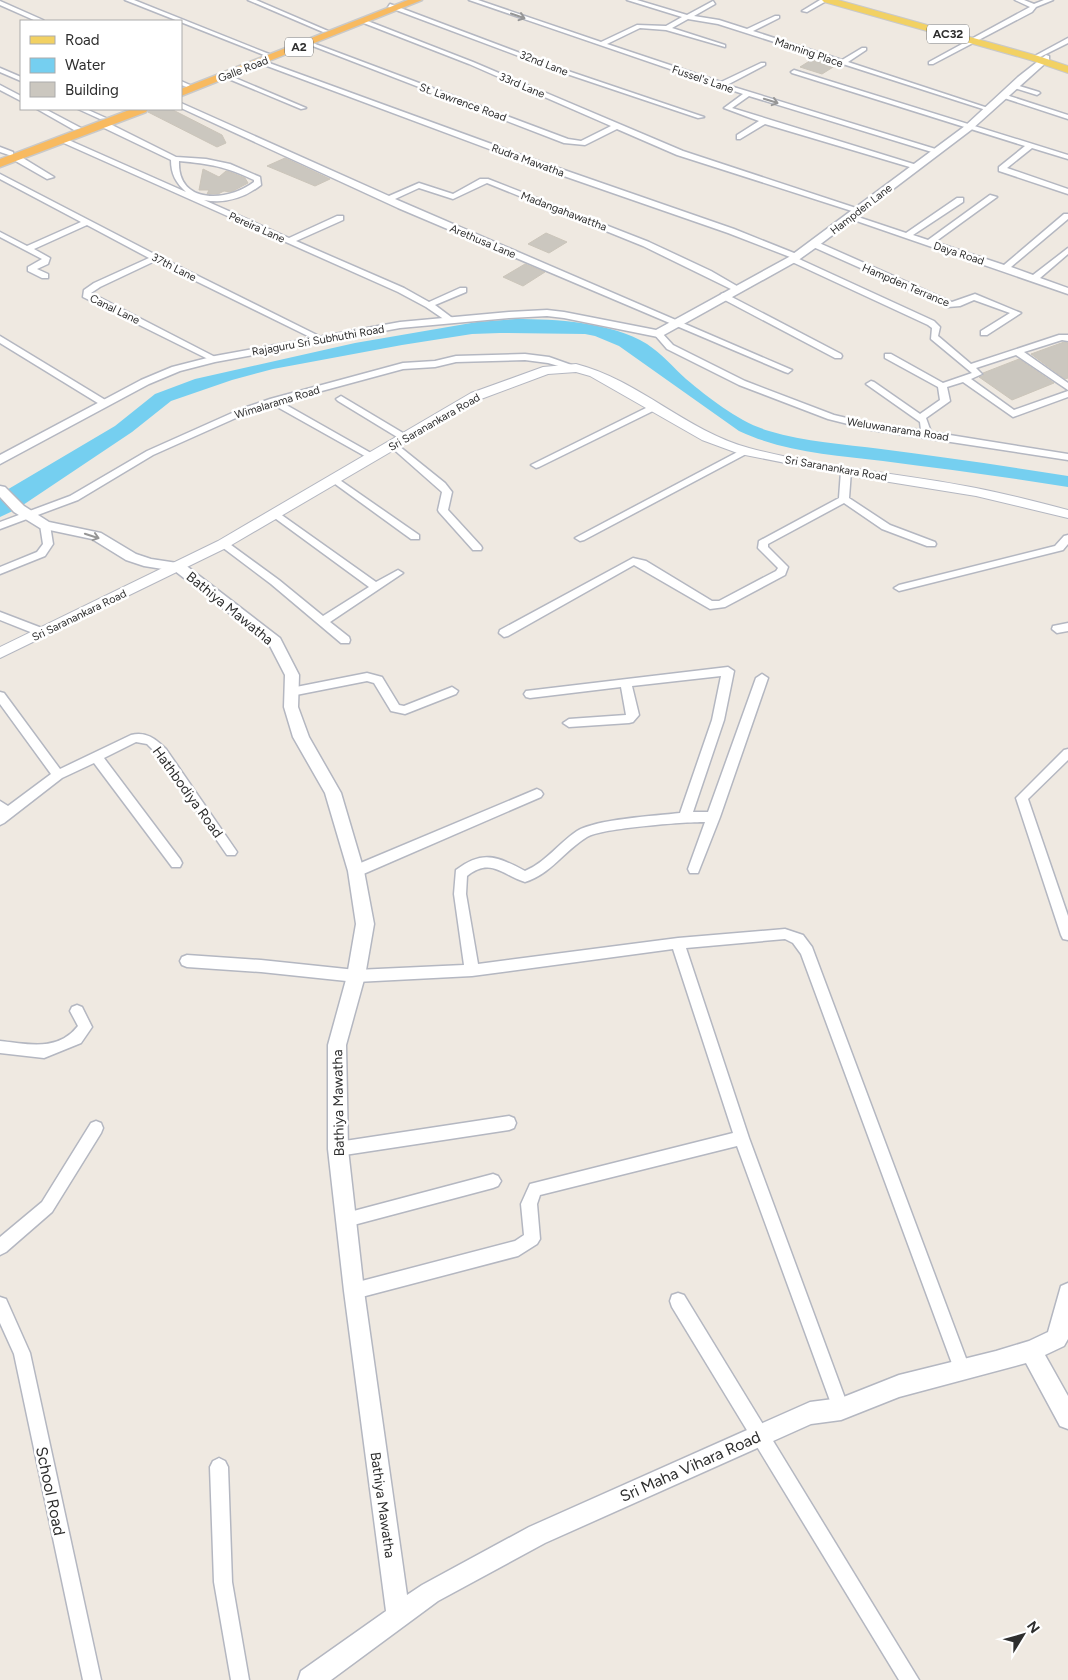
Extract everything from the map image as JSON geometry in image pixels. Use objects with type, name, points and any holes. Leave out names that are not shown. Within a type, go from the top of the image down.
[{"type":"highway","name":"Galle Road","points":[[183,87],[226,76],[325,31],[397,4],[417,0]]},
{"type":"highway","name":"Galle Road","points":[[183,87],[308,44],[363,22],[397,4]]},
{"type":"highway","points":[[6,154],[60,140],[131,110]]},
{"type":"highway","points":[[0,163],[6,154],[77,128],[102,121]]},
{"type":"main road","name":"AC32","points":[[836,1],[1068,66]]},
{"type":"main road","name":"AC32","points":[[1040,58],[1068,70]]},
{"type":"main road","name":"Sri Saranankara Road","points":[[0,653],[223,544],[476,396],[546,370],[576,368],[594,373],[707,437],[745,451],[846,471],[976,492],[1068,514]]},
{"type":"street","name":"Rudra Mawatha","points":[[128,0],[175,20]]},
{"type":"street","points":[[251,0],[325,31]]},
{"type":"street","name":"Fussel's Lane","points":[[472,0],[748,94],[938,151]]},
{"type":"street","name":"Manning Place","points":[[630,0],[686,17],[714,21],[747,31],[841,63],[988,109]]},
{"type":"street","points":[[1018,0],[1034,6]]},
{"type":"street","points":[[931,63],[1030,11],[1034,6],[1050,0]]},
{"type":"street","points":[[804,11],[836,1]]},
{"type":"street","points":[[0,3],[39,20]]},
{"type":"street","points":[[667,28],[713,3]]},
{"type":"street","name":"32nd Lane","points":[[397,4],[566,72],[700,117]]},
{"type":"street","points":[[747,31],[777,17]]},
{"type":"street","name":"33rd Lane","points":[[363,22],[471,63],[680,153],[858,210]]},
{"type":"street","name":"Rudra Mawatha","points":[[182,23],[263,58],[538,164],[731,231],[794,258],[932,323],[936,327],[934,337],[970,367]]},
{"type":"street","points":[[601,44],[639,26],[667,28],[723,46]]},
{"type":"street","points":[[1040,58],[1068,40]]},
{"type":"street","name":"St. Lawrence Road","points":[[308,44],[567,141],[582,144],[617,126]]},
{"type":"street","points":[[841,63],[864,49]]},
{"type":"street","name":"Hampden Lane","points":[[658,334],[794,258],[814,244],[968,128],[1040,58]]},
{"type":"street","points":[[721,85],[763,64]]},
{"type":"street","points":[[0,70],[20,79]]},
{"type":"street","points":[[794,72],[968,128],[1068,157]]},
{"type":"street","points":[[226,76],[303,108]]},
{"type":"street","points":[[1013,86],[1037,93]]},
{"type":"street","points":[[0,87],[20,97]]},
{"type":"street","points":[[748,94],[727,108],[764,121],[916,166]]},
{"type":"street","points":[[1003,96],[1068,117]]},
{"type":"street","name":"Arethusa Lane","points":[[182,105],[418,213],[788,370]]},
{"type":"street","points":[[42,110],[77,128]]},
{"type":"street","points":[[84,110],[175,159],[206,161],[230,166],[257,179],[258,183],[250,191],[234,197],[208,200],[184,186],[175,174],[175,159]]},
{"type":"street","points":[[740,137],[764,121]]},
{"type":"street","name":"Pereira Lane","points":[[60,140],[401,290],[450,320]]},
{"type":"street","points":[[1030,146],[1002,169],[1068,192]]},
{"type":"street","points":[[6,154],[50,177]]},
{"type":"street","name":"37th Lane","points":[[0,176],[155,258],[320,339]]},
{"type":"street","name":"Madangahawattha","points":[[389,199],[419,185],[453,197],[483,181],[488,181],[692,263],[738,288]]},
{"type":"street","points":[[928,243],[993,197]]},
{"type":"street","points":[[907,236],[960,200]]},
{"type":"street","points":[[1005,268],[1067,216]]},
{"type":"street","name":"Daya Road","points":[[849,217],[1035,278],[1068,291]]},
{"type":"street","points":[[288,241],[340,218]]},
{"type":"street","points":[[27,249],[88,222]]},
{"type":"street","points":[[0,234],[46,258],[45,262],[31,269],[44,276]]},
{"type":"street","name":"Hampden Terrance","points":[[814,244],[951,305],[955,306],[969,298],[975,297],[1017,314],[984,333]]},
{"type":"street","points":[[1035,278],[1068,250]]},
{"type":"street","name":"Canal Lane","points":[[155,258],[98,284],[87,292],[86,295],[215,359]]},
{"type":"street","points":[[428,305],[463,290]]},
{"type":"street","points":[[724,296],[838,356]]},
{"type":"street","name":"Rajaguru Sri Subhuthi Road","points":[[0,460],[161,374],[215,359],[400,325],[547,313],[596,320],[658,334]]},
{"type":"street","name":"Weluwanarama Road","points":[[658,334],[670,347],[742,383],[831,417],[872,427],[1068,457]]},
{"type":"street","points":[[970,367],[1062,337],[1068,338]]},
{"type":"street","points":[[0,339],[104,403]]},
{"type":"street","points":[[1017,352],[1068,387]]},
{"type":"street","points":[[888,356],[942,386],[945,401],[920,418]]},
{"type":"street","name":"Wimalarama Road","points":[[0,526],[24,513],[74,498],[150,453],[244,410],[273,401],[403,366],[435,364],[456,359],[525,357],[549,360],[576,368]]},
{"type":"street","points":[[942,386],[978,374],[970,367]]},
{"type":"street","points":[[964,378],[1013,414],[1068,394]]},
{"type":"street","points":[[870,384],[924,421],[927,434]]},
{"type":"street","points":[[341,399],[399,442],[442,485],[447,492],[443,510],[477,548]]},
{"type":"street","points":[[273,401],[373,457]]},
{"type":"street","points":[[536,465],[654,407]]},
{"type":"street","points":[[580,538],[745,451]]},
{"type":"street","points":[[844,498],[846,471]]},
{"type":"street","points":[[334,480],[415,538]]},
{"type":"street","points":[[0,490],[24,513],[45,525],[96,536],[131,557],[149,563],[179,567]]},
{"type":"street","points":[[844,498],[886,527],[931,544]]},
{"type":"street","points":[[504,633],[633,561],[642,563],[710,605],[721,604],[781,573],[783,567],[763,548],[763,543],[844,498]]},
{"type":"street","points":[[276,514],[376,587]]},
{"type":"street","points":[[0,572],[41,554],[48,544],[45,525]]},
{"type":"street","points":[[899,588],[1059,548],[1068,538]]},
{"type":"street","points":[[223,544],[275,582],[345,640]]},
{"type":"street","name":"Bathiya Mawatha","points":[[179,567],[275,641],[292,674],[291,707],[301,737],[333,793],[356,871],[365,924],[356,976],[337,1045],[338,1149],[354,1291],[398,1615]]},
{"type":"street","points":[[321,622],[398,573]]},
{"type":"street","points":[[0,616],[43,633]]},
{"type":"street","points":[[530,694],[728,671],[718,720],[685,817]]},
{"type":"street","points":[[291,692],[367,677],[378,680],[395,708],[405,710],[452,691]]},
{"type":"street","points":[[694,869],[762,678]]},
{"type":"street","points":[[569,723],[629,719],[633,715],[626,683]]},
{"type":"street","points":[[0,696],[58,775]]},
{"type":"street","name":"Hathbodiya Road","points":[[2,813],[58,775],[96,756],[135,738],[150,740],[162,752],[231,852]]},
{"type":"street","points":[[1068,753],[1022,798],[1068,935]]},
{"type":"street","points":[[96,756],[176,863]]},
{"type":"street","points":[[356,871],[537,794]]},
{"type":"street","points":[[472,970],[460,894],[461,874],[464,870],[472,865],[496,862],[525,877],[553,861],[580,834],[593,829],[685,817],[714,816]]},
{"type":"street","points":[[187,961],[261,966],[356,976],[472,970],[678,943],[785,934],[798,939],[807,950],[962,1369]]},
{"type":"street","points":[[678,943],[742,1138],[841,1409]]},
{"type":"street","points":[[0,1047],[44,1052],[76,1039],[85,1027],[77,1011]]},
{"type":"street","points":[[338,1149],[509,1123]]},
{"type":"street","points":[[0,1247],[47,1207],[96,1128]]},
{"type":"street","points":[[354,1291],[518,1248],[532,1239],[529,1204],[535,1189],[742,1138]]},
{"type":"street","points":[[346,1220],[493,1181]]},
{"type":"street","name":"Sri Maha Vihara Road","points":[[310,1680],[430,1592],[537,1535],[810,1412],[841,1409],[899,1386],[996,1362],[1031,1351],[1057,1339],[1068,1293]]},
{"type":"street","points":[[678,1301],[910,1680]]},
{"type":"street","name":"School Road","points":[[0,1305],[22,1352],[92,1680]]},
{"type":"street","points":[[1031,1351],[1068,1418]]},
{"type":"street","points":[[219,1467],[223,1582],[240,1680]]},
{"type":"water","points":[[515,319],[583,323],[600,326],[633,337],[647,344],[663,356],[686,379],[725,409],[747,422],[769,431],[811,440],[951,458],[1068,476],[1068,487],[828,454],[774,444],[739,431],[619,346],[595,336],[585,334],[500,333],[472,334],[402,345],[273,369],[232,380],[171,401],[132,432],[17,509],[0,517],[0,494],[115,426],[155,394],[195,379],[355,343],[477,322]]},
{"type":"building","points":[[816,57],[838,64],[822,74],[800,67]]},
{"type":"building","points":[[149,110],[173,110],[222,135],[226,143],[217,147],[148,112]]},
{"type":"building","points":[[285,158],[330,179],[315,186],[267,166]]},
{"type":"building","points":[[203,169],[219,177],[226,171],[230,172],[245,178],[248,183],[231,192],[224,191],[218,194],[207,194],[209,190],[199,190]]},
{"type":"building","points":[[546,233],[567,242],[549,253],[528,244]]},
{"type":"building","points":[[525,264],[545,272],[523,286],[503,277]]},
{"type":"building","points":[[1064,342],[1068,343],[1068,378],[1065,379],[1031,354]]},
{"type":"building","points":[[1019,359],[1054,383],[1012,400],[979,377],[983,376],[983,373]]}]
